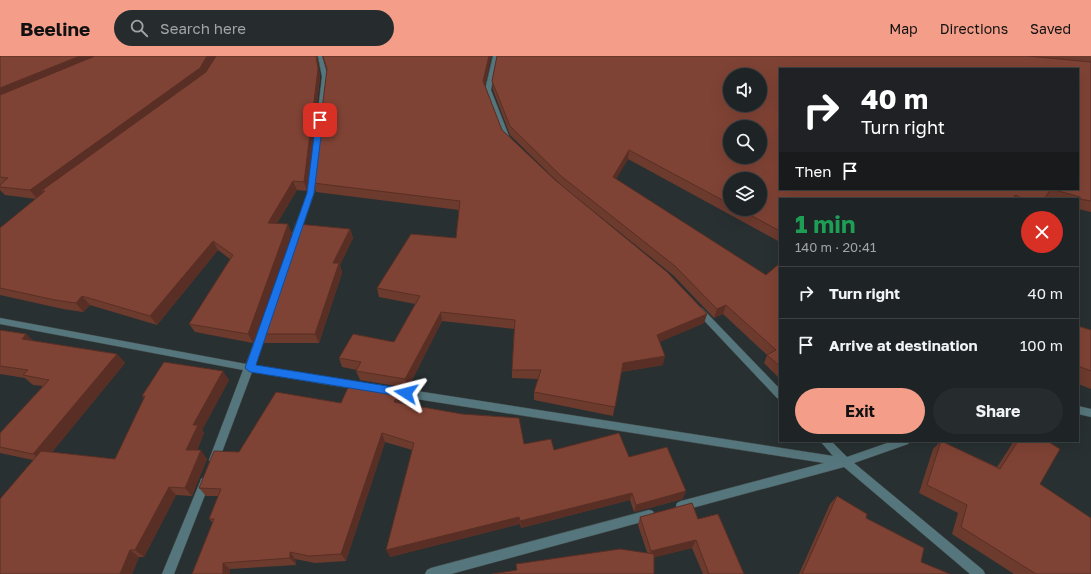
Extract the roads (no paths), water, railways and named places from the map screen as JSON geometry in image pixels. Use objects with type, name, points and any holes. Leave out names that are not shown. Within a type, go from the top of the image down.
[{"type":"street","points":[[293,244],[311,193],[325,77],[320,56]]},
{"type":"street","points":[[496,56],[488,90],[506,137],[516,147]]},
{"type":"street","points":[[695,306],[779,393]]},
{"type":"street","points":[[168,574],[250,368],[268,317]]},
{"type":"street","points":[[0,322],[250,368],[367,387]]},
{"type":"street","points":[[383,389],[845,462]]},
{"type":"street","points":[[1079,410],[1091,413]]},
{"type":"street","points":[[825,442],[845,462],[979,574]]},
{"type":"street","points":[[431,574],[845,462],[902,442]]}]
